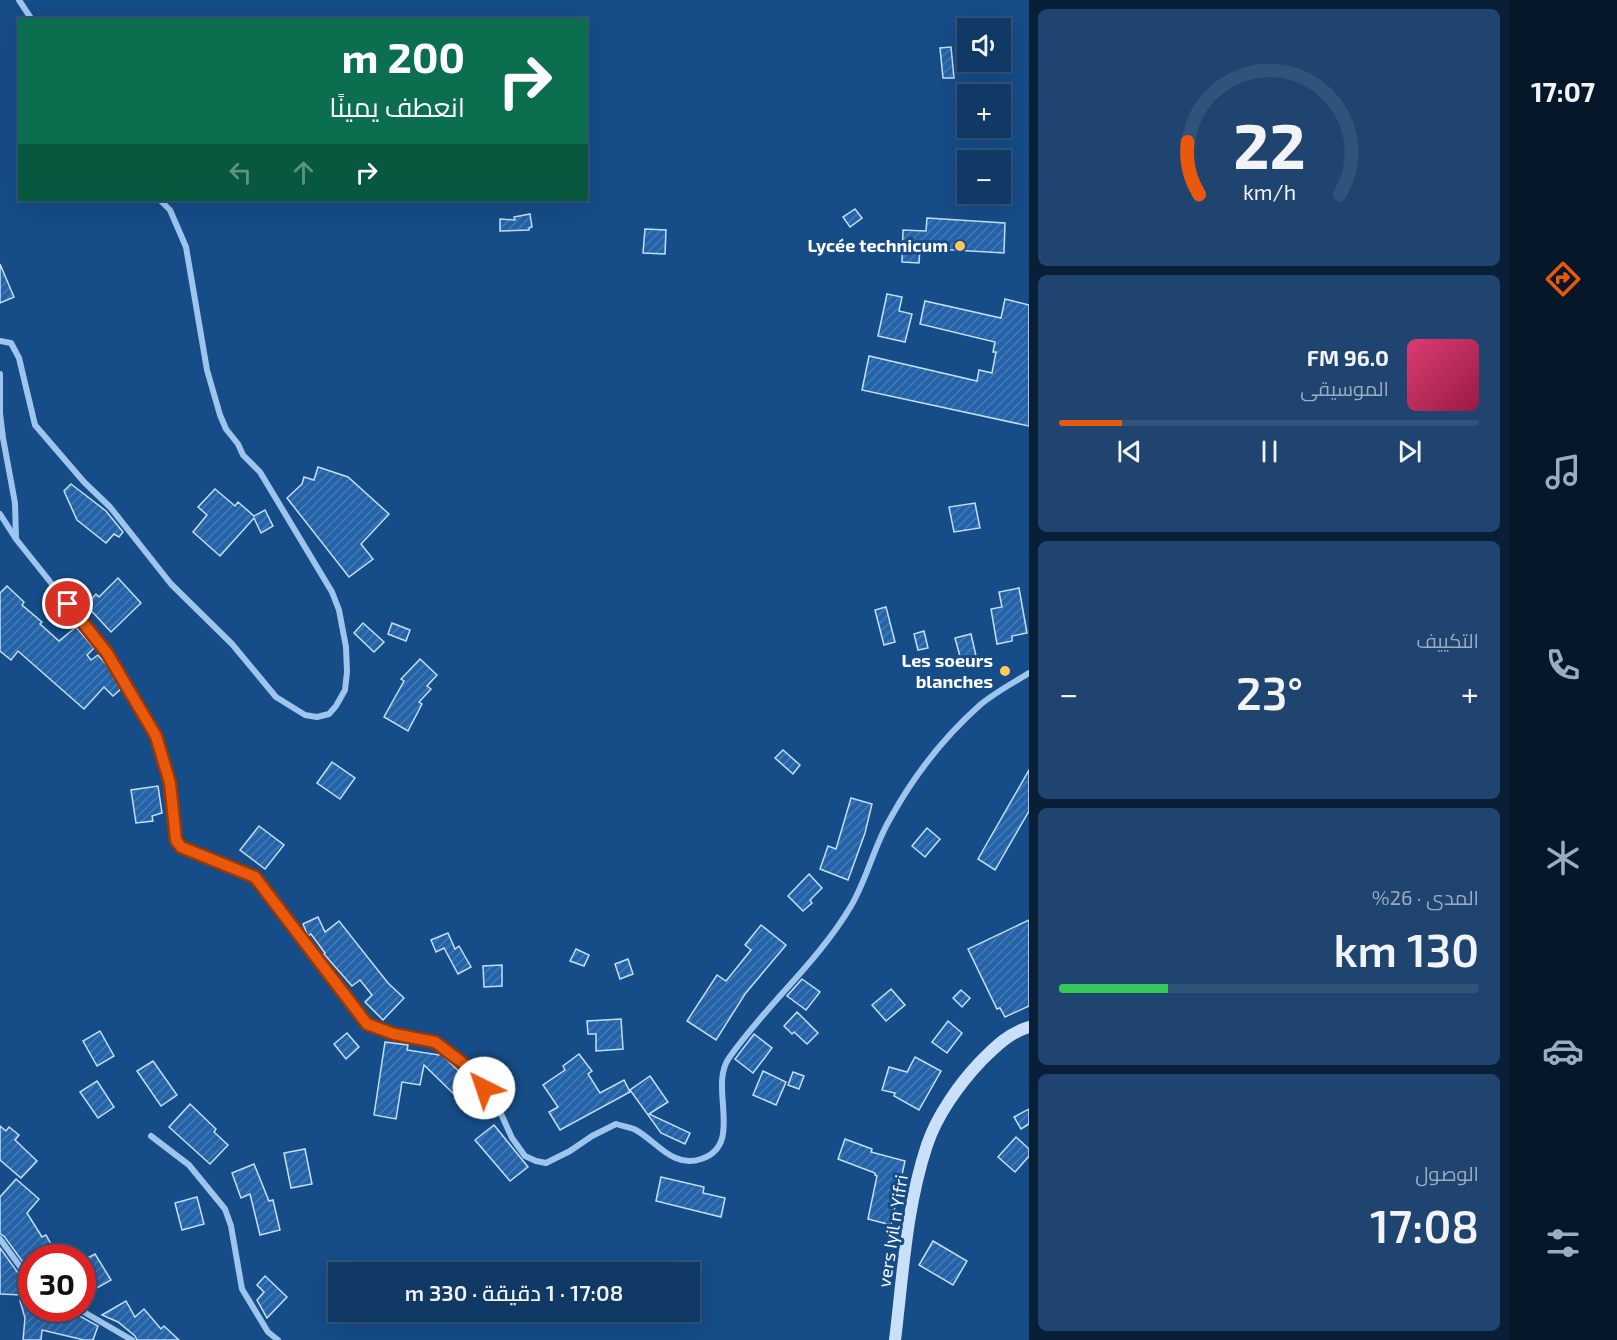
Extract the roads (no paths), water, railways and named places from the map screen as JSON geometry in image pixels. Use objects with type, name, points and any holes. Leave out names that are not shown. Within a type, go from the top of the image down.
[{"type":"main road","name":"vers Iγil n Yifri","points":[[895,1340],[910,1215],[927,1144],[945,1110],[973,1069],[999,1042],[1017,1030],[1029,1027]]},
{"type":"street","points":[[19,0],[31,18]]},
{"type":"street","points":[[0,341],[11,343],[19,358],[35,425],[84,482],[110,507],[171,584],[232,644],[276,697],[305,715],[317,717],[329,714],[345,690],[347,672],[339,610],[332,592],[281,506],[260,472],[243,455],[220,416],[207,369],[186,247],[170,210],[161,201]]},
{"type":"street","points":[[0,374],[0,413],[15,502],[16,539]]},
{"type":"street","points":[[0,514],[16,539],[107,653],[156,736],[170,783],[176,840],[181,847],[255,877],[367,1024],[394,1034],[435,1042],[472,1070],[497,1105],[512,1138],[525,1156],[546,1163],[570,1152],[592,1136],[616,1124],[633,1129],[666,1154],[687,1162],[702,1159],[716,1150],[723,1137],[725,1114],[721,1089],[727,1061],[758,1020],[814,957],[852,906],[889,819],[930,757],[981,704],[1029,673]]},
{"type":"street","points":[[151,1136],[189,1165],[225,1209],[231,1226],[242,1289],[268,1332],[278,1340]]},
{"type":"street","points":[[0,1239],[18,1263]]},
{"type":"street","points":[[96,1319],[132,1340]]},
{"type":"place","name":"Lycée technicum","points":[[960,246]]},
{"type":"place","name":"Les soeurs blanches","points":[[1005,671]]}]
